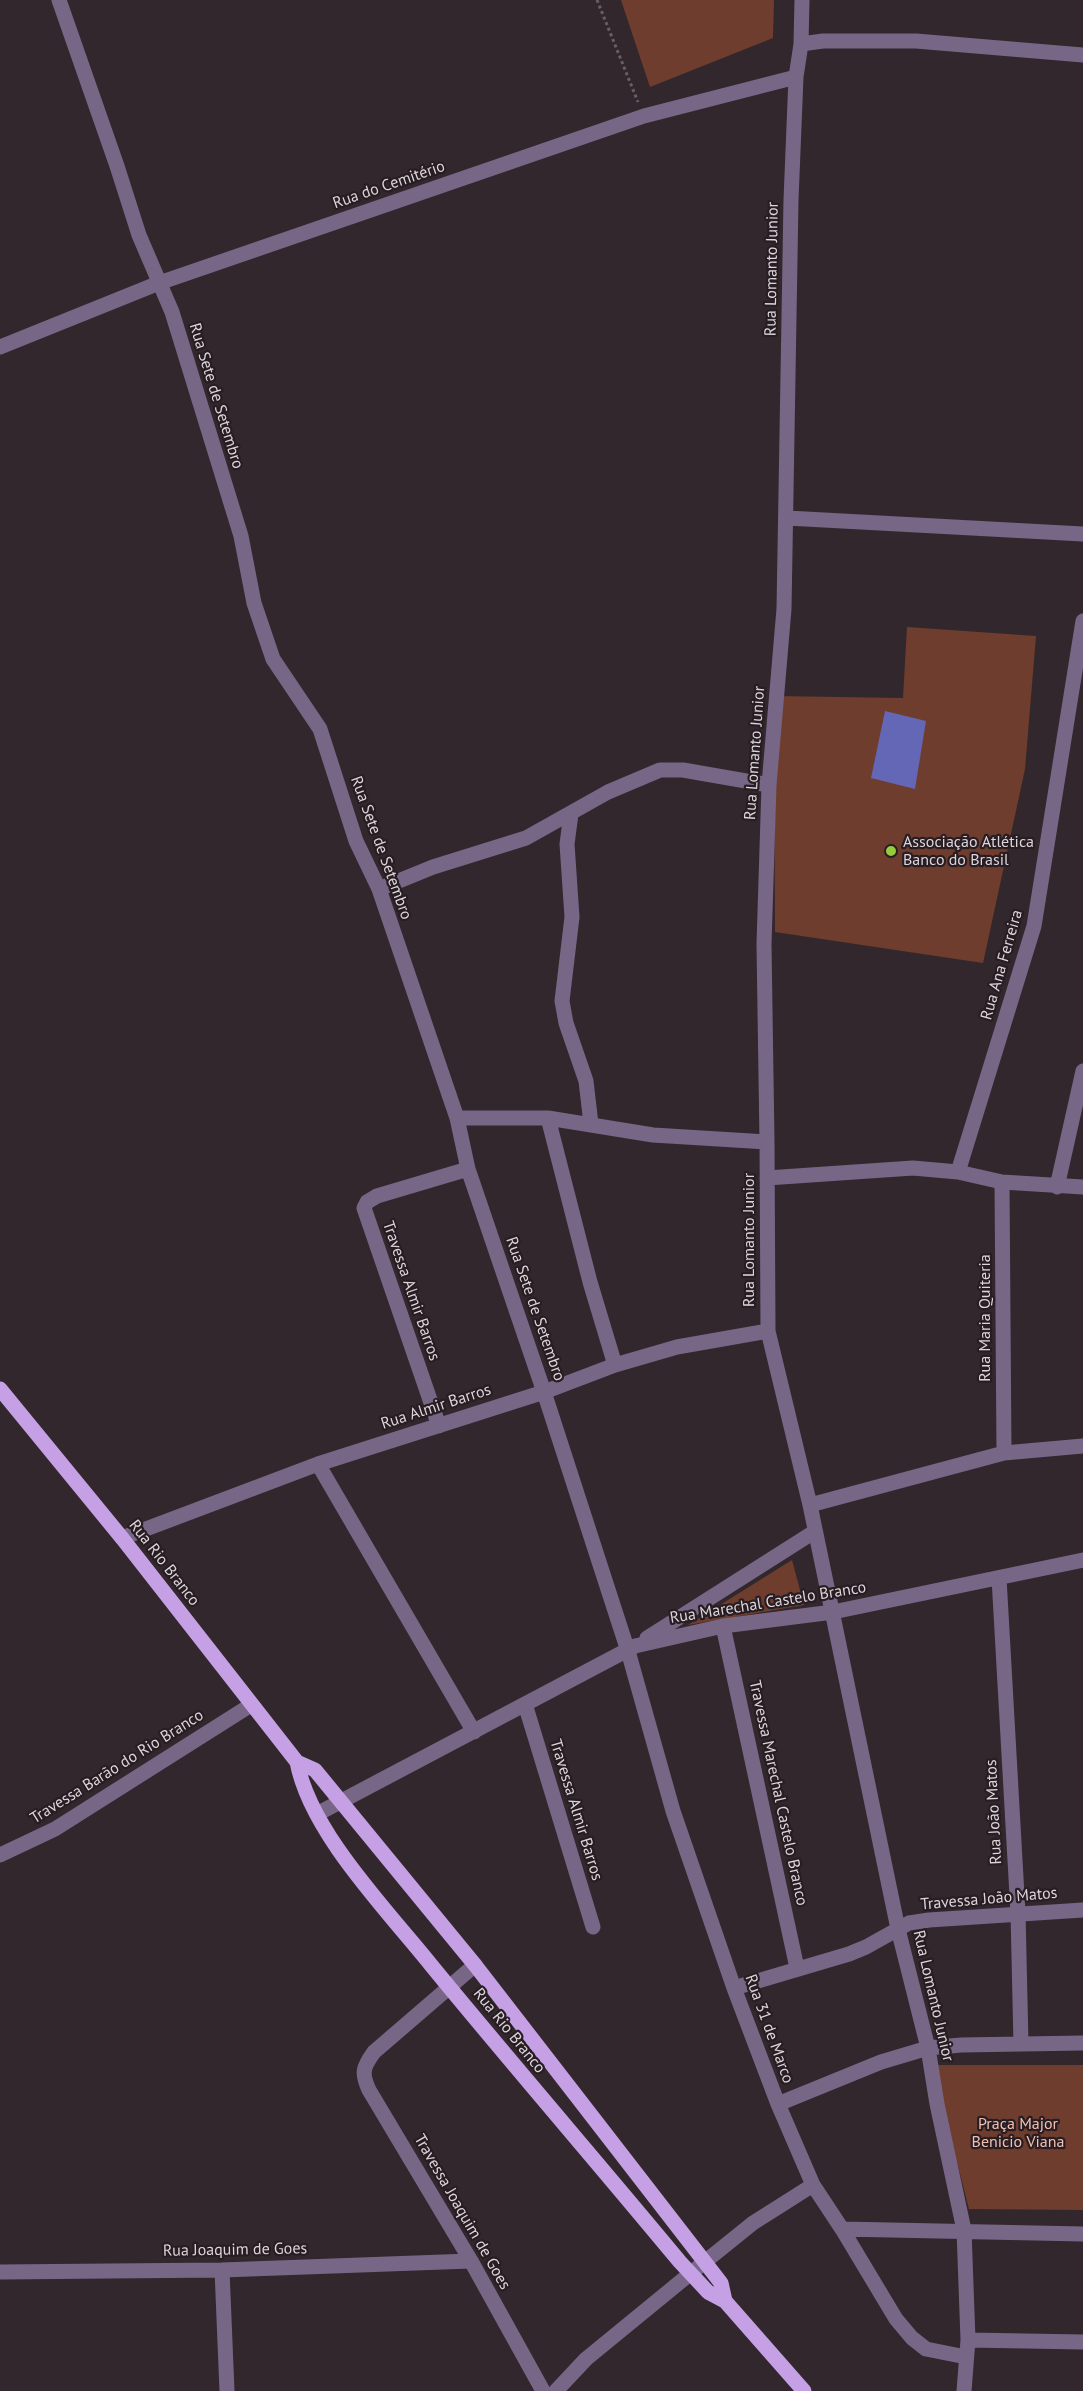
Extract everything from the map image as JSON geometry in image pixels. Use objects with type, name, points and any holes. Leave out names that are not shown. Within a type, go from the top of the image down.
[{"type":"main road","name":"Rua Rio Branco","points":[[0,1389],[122,1538],[297,1762],[315,1770],[475,1965],[721,2283],[725,2301]]},
{"type":"main road","name":"Rua Rio Branco","points":[[297,1762],[300,1779],[317,1814],[355,1870],[559,2120],[708,2292],[725,2301],[804,2391]]},
{"type":"street","name":"Rua Sete de Setembro","points":[[59,0],[139,235],[172,312],[241,536],[254,603],[273,659],[320,729],[356,841],[379,889],[457,1118],[468,1169],[631,1648]]},
{"type":"street","name":"Rua Lomanto Junior","points":[[802,0],[791,200],[784,609],[769,785],[764,944],[768,1331],[810,1505],[898,1929],[928,2048],[937,2104],[964,2230],[968,2340],[964,2391]]},
{"type":"street","points":[[801,44],[823,40],[916,41],[1083,55]]},
{"type":"street","name":"Rua do Cemitério","points":[[0,347],[159,283],[644,116],[796,77]]},
{"type":"street","points":[[787,518],[1083,534]]},
{"type":"street","name":"Rua Ana Ferreira","points":[[958,1172],[1034,926],[1083,621]]},
{"type":"street","points":[[379,889],[433,867],[526,838],[608,792],[660,770],[683,770],[769,785]]},
{"type":"street","points":[[571,814],[567,852],[572,917],[562,1001],[566,1023],[586,1081],[591,1124]]},
{"type":"street","points":[[1057,1187],[1083,1071]]},
{"type":"street","points":[[457,1118],[548,1118],[653,1135],[767,1142]]},
{"type":"street","points":[[548,1118],[590,1282],[615,1365]]},
{"type":"street","points":[[767,1178],[913,1168],[958,1172],[1002,1182],[1083,1187]]},
{"type":"street","name":"Travessa Almir Barros","points":[[439,1426],[364,1208],[367,1202],[377,1196],[468,1169]]},
{"type":"street","name":"Rua Maria Quiteria","points":[[1002,1182],[1004,1453]]},
{"type":"street","name":"Rua Almir Barros","points":[[122,1538],[318,1464],[544,1392],[615,1365],[677,1347],[768,1331]]},
{"type":"street","points":[[810,1505],[1004,1453],[1083,1446]]},
{"type":"street","points":[[318,1464],[474,1731]]},
{"type":"street","points":[[631,1648],[814,1532]]},
{"type":"street","name":"Rua Marechal Castelo Branco","points":[[317,1814],[631,1648],[723,1626],[833,1612],[1083,1560]]},
{"type":"street","name":"Rua João Matos","points":[[999,1578],[1018,1913],[1021,2044]]},
{"type":"street","name":"Travessa Marechal Castelo Branco","points":[[723,1626],[797,1968]]},
{"type":"street","name":"Rua 31 de Marco","points":[[631,1648],[674,1811],[734,1988],[778,2104],[813,2185],[896,2319],[912,2338],[926,2349],[966,2357]]},
{"type":"street","name":"Travessa Almir Barros","points":[[525,1704],[593,1927]]},
{"type":"street","name":"Travessa Barão do Rio Branco","points":[[0,1855],[55,1829],[251,1705]]},
{"type":"street","name":"Travessa João Matos","points":[[734,1988],[849,1954],[909,1923],[1018,1913],[1083,1910]]},
{"type":"street","points":[[449,1986],[475,1965]]},
{"type":"street","name":"Travessa Joaquim de Goes","points":[[449,1986],[375,2052],[364,2066],[364,2080],[471,2261],[543,2391]]},
{"type":"street","points":[[778,2104],[881,2062],[928,2048],[1083,2043]]},
{"type":"street","points":[[556,2391],[586,2359],[753,2223],[813,2185]]},
{"type":"street","points":[[842,2229],[1083,2234]]},
{"type":"street","name":"Rua Joaquim de Goes","points":[[0,2271],[222,2270],[471,2261]]},
{"type":"street","points":[[222,2270],[226,2391]]},
{"type":"street","points":[[968,2340],[1083,2342]]},
{"type":"path","points":[[597,0],[644,116]]},
{"type":"green space","points":[[621,0],[774,0],[773,38],[650,87]]},
{"type":"green space","name":"Associação Atlética Banco do Brasil","points":[[907,627],[1036,636],[1025,769],[983,963],[775,932],[774,696],[903,698]]},
{"type":"green space","points":[[792,1560],[804,1605],[688,1625]]},
{"type":"green space","name":"Praça Major Benicio Viana","points":[[932,2065],[1083,2065],[1083,2210],[969,2209]]},
{"type":"water","points":[[885,711],[926,721],[915,789],[871,778]]},
{"type":"place","name":"Associação Atlética Banco do Brasil","points":[[891,851]]}]
